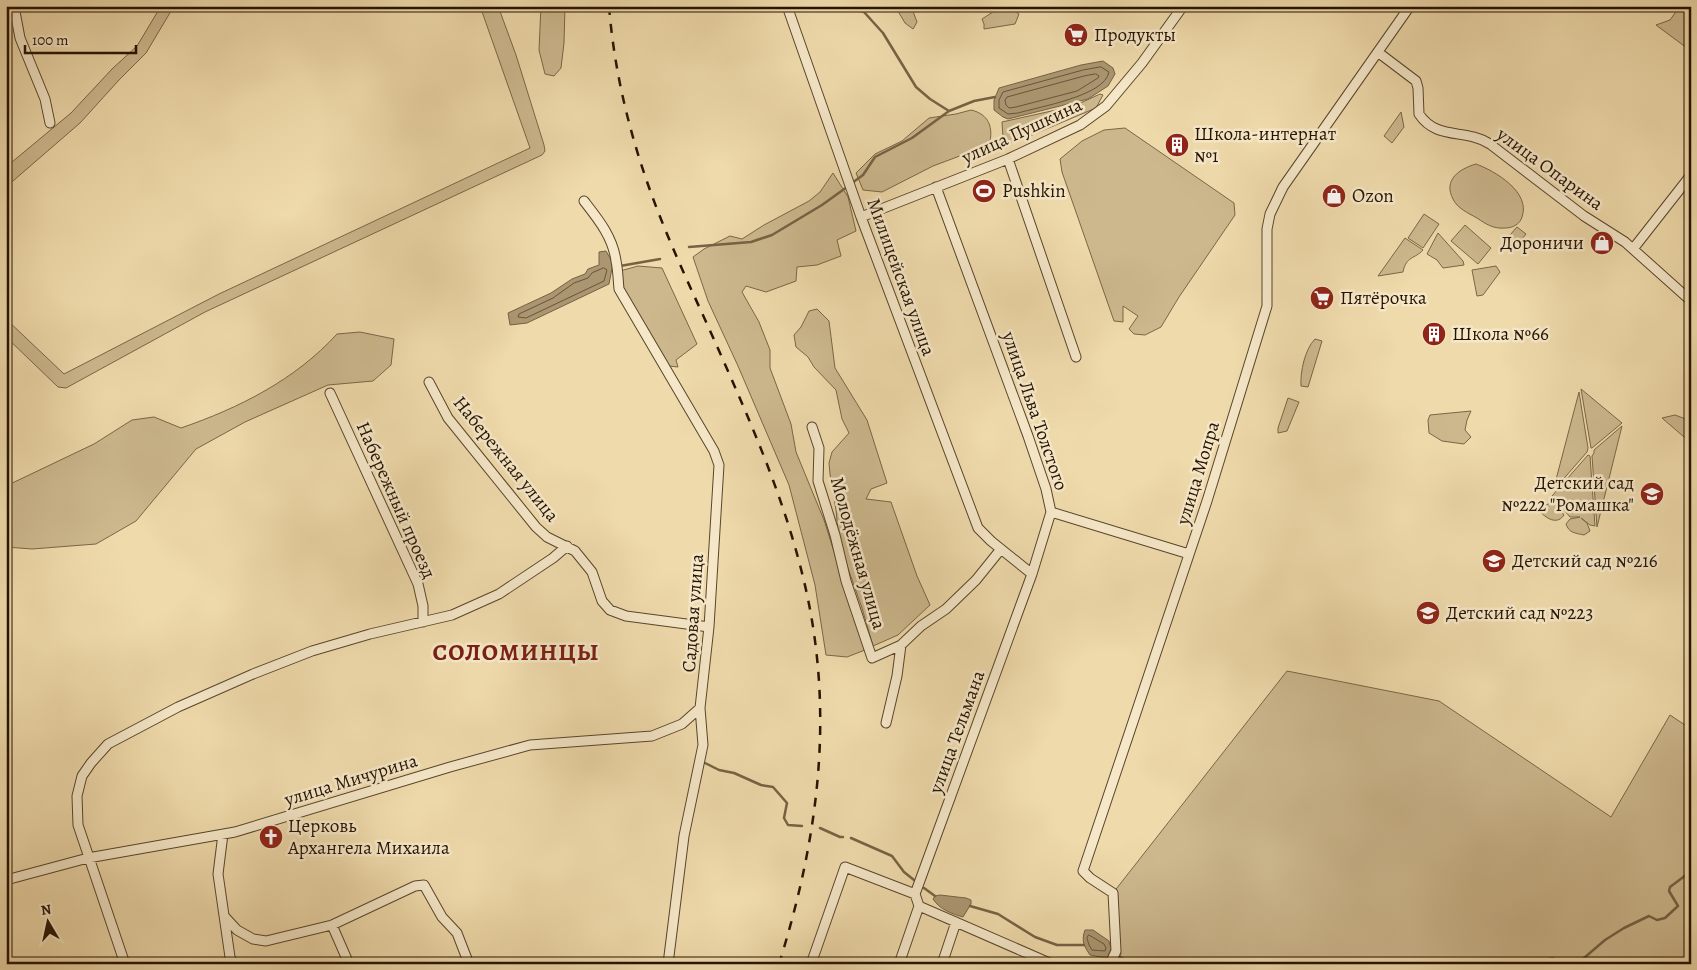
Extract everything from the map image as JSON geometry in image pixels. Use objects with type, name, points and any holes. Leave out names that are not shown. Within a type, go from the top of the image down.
[{"type":"street","points":[[14,6],[20,38],[45,99],[50,123]]},
{"type":"street","name":"Милицейская улица","points":[[787,6],[861,217],[978,528],[1000,549],[1032,574]]},
{"type":"street","name":"улица Пушкина","points":[[861,217],[1008,159],[1080,125],[1106,106],[1142,63],[1183,6]]},
{"type":"street","name":"улица Мопра","points":[[1110,964],[1116,951],[1113,894],[1083,871],[1189,554],[1267,306],[1266,244],[1270,214],[1283,187],[1379,53],[1410,6]]},
{"type":"street","name":"улица Опарина","points":[[1379,53],[1416,81],[1418,88],[1418,112],[1431,126],[1445,132],[1469,135],[1484,140],[1573,207],[1633,249],[1691,301]]},
{"type":"street","points":[[1008,159],[1076,357]]},
{"type":"street","points":[[1633,249],[1691,175]]},
{"type":"street","name":"улица Льва Толстого","points":[[936,187],[1037,462],[1051,512],[1189,554]]},
{"type":"street","name":"Садовая улица","points":[[584,201],[604,228],[613,249],[617,262],[619,289],[714,451],[719,465],[709,627],[700,708],[703,745],[684,836],[668,964]]},
{"type":"street","name":"Набережная улица","points":[[429,382],[448,418],[536,527],[547,537],[575,551],[592,572],[602,601],[610,610],[626,616],[709,627]]},
{"type":"street","name":"Набережный проезд","points":[[330,393],[418,584],[423,606],[424,622]]},
{"type":"street","name":"Молодёжная улица","points":[[812,427],[819,448],[818,481],[835,535],[846,581],[872,658],[901,645]]},
{"type":"street","name":"улица Тельмана","points":[[915,894],[1032,574],[1051,512]]},
{"type":"street","points":[[125,964],[78,825],[77,796],[82,776],[108,744],[178,707],[252,674],[312,651],[370,634],[452,615],[499,594],[553,558],[567,546]]},
{"type":"street","points":[[886,723],[897,676],[901,645],[921,626],[946,609],[976,580],[1000,549]]},
{"type":"street","name":"улица Мичурина","points":[[6,880],[88,858],[223,834],[530,745],[652,736],[682,724],[700,708]]},
{"type":"street","points":[[223,834],[218,874],[230,957],[233,964]]},
{"type":"street","points":[[811,964],[846,867],[915,894],[919,906],[899,964]]},
{"type":"street","points":[[225,917],[238,930],[253,939],[266,941],[332,925],[415,886],[424,885],[442,917],[457,933],[469,964]]},
{"type":"street","points":[[919,906],[1052,964]]},
{"type":"street","points":[[942,964],[956,922]]},
{"type":"street","points":[[332,925],[349,964]]},
{"type":"shaded area","points":[[161,6],[174,6],[146,53],[80,123],[6,187],[6,167],[71,113],[112,69],[137,46]]},
{"type":"shaded area","points":[[480,6],[498,6],[516,55],[544,145],[545,151],[542,155],[205,312],[66,388],[58,387],[6,337],[6,319],[64,374],[219,294],[530,148]]},
{"type":"shaded area","points":[[541,6],[565,6],[561,68],[554,76],[545,74],[539,50]]},
{"type":"shaded area","points":[[895,6],[911,6],[917,22],[913,29],[905,23]]},
{"type":"shaded area","points":[[1680,6],[1691,6],[1691,51],[1656,25],[1670,20]]},
{"type":"shaded area","points":[[1011,8],[1019,14],[1015,24],[984,29],[982,19],[996,10]]},
{"type":"shaded area","points":[[1100,94],[1103,95],[1096,108],[1013,143],[1003,137],[1002,122],[1074,106]]},
{"type":"shaded area","points":[[971,110],[982,115],[989,123],[991,133],[989,145],[933,166],[882,192],[863,190],[856,173],[875,154],[902,141],[929,118]]},
{"type":"shaded area","points":[[1401,112],[1404,127],[1392,143],[1384,136]]},
{"type":"shaded area","points":[[1125,128],[1234,203],[1235,215],[1179,297],[1161,327],[1145,335],[1134,334],[1129,329],[1138,316],[1123,306],[1123,322],[1114,321],[1062,172],[1060,159],[1082,141],[1104,130]]},
{"type":"shaded area","points":[[1476,164],[1501,177],[1516,191],[1521,199],[1523,208],[1520,222],[1516,225],[1501,228],[1490,226],[1463,210],[1455,202],[1450,192],[1451,181],[1459,172]]},
{"type":"shaded area","points":[[833,173],[848,197],[856,231],[837,240],[841,256],[817,265],[797,267],[796,281],[766,292],[746,286],[742,292],[759,322],[770,350],[770,368],[791,424],[796,452],[824,520],[865,650],[847,657],[826,655],[815,585],[789,485],[708,301],[693,257],[704,249],[730,236],[742,239],[809,201],[820,192]]},
{"type":"shaded area","points":[[1424,214],[1439,224],[1423,248],[1408,238]]},
{"type":"shaded area","points":[[1465,225],[1491,248],[1478,264],[1451,241]]},
{"type":"shaded area","points":[[1517,227],[1526,234],[1512,251],[1503,243]]},
{"type":"shaded area","points":[[1438,233],[1463,261],[1464,265],[1443,268],[1437,260],[1427,254]]},
{"type":"shaded area","points":[[1405,238],[1423,250],[1406,263],[1403,272],[1378,276]]},
{"type":"shaded area","points":[[638,266],[662,268],[697,344],[676,360],[678,367],[669,366],[624,289],[620,271]]},
{"type":"shaded area","points":[[1496,266],[1500,272],[1483,295],[1477,296],[1472,270]]},
{"type":"shaded area","points":[[817,309],[829,321],[835,368],[867,420],[887,483],[871,489],[866,499],[891,502],[917,576],[930,605],[898,635],[873,646],[839,543],[830,474],[829,463],[832,452],[849,433],[842,419],[836,390],[814,367],[808,357],[796,347],[794,335],[801,327],[809,311]]},
{"type":"shaded area","points":[[360,332],[394,339],[391,365],[373,381],[328,385],[245,422],[196,449],[136,521],[96,544],[32,549],[6,547],[6,486],[94,444],[132,420],[154,417],[181,428],[245,402],[284,379],[303,365],[337,334]]},
{"type":"shaded area","points":[[1315,339],[1322,341],[1308,387],[1301,386],[1304,361],[1311,343]]},
{"type":"shaded area","points":[[1581,389],[1622,423],[1592,448],[1591,448]]},
{"type":"shaded area","points":[[1579,392],[1588,448],[1587,452],[1553,491]]},
{"type":"shaded area","points":[[1288,398],[1299,402],[1287,431],[1278,433],[1278,428]]},
{"type":"shaded area","points":[[1471,411],[1465,430],[1471,437],[1464,444],[1442,441],[1429,433],[1428,420],[1430,415]]},
{"type":"shaded area","points":[[1675,415],[1691,421],[1691,443],[1662,418]]},
{"type":"shaded area","points":[[1622,426],[1597,527],[1592,456],[1594,450]]},
{"type":"shaded area","points":[[1588,455],[1590,456],[1595,526],[1590,525],[1581,518],[1587,523],[1590,531],[1584,535],[1571,531],[1566,524],[1570,519],[1580,517],[1570,517],[1552,496]]},
{"type":"shaded area","points":[[1554,502],[1564,515],[1557,520],[1546,517],[1537,508]]},
{"type":"shaded area","points":[[1287,671],[1439,701],[1611,817],[1670,715],[1691,729],[1691,964],[1117,964],[1121,954],[1113,893]]},
{"type":"water","points":[[1103,61],[1113,68],[1115,74],[1108,86],[1088,99],[1008,119],[994,110],[994,100],[999,88],[1081,65]]},
{"type":"water","points":[[606,251],[613,263],[609,284],[527,323],[510,325],[508,313],[551,293],[572,279],[585,274],[588,269],[599,265],[599,252]]},
{"type":"water","points":[[935,896],[966,898],[971,900],[971,904],[963,917],[950,913],[939,906],[933,899]]},
{"type":"water","points":[[1085,930],[1093,930],[1109,941],[1111,949],[1107,958],[1090,955],[1084,943]]},
{"type":"waterway","points":[[846,6],[864,12],[883,33],[916,87],[949,111]]},
{"type":"waterway","points":[[852,183],[863,175],[875,157],[912,138],[949,111],[974,101],[995,97]]},
{"type":"waterway","points":[[689,247],[751,242],[772,235],[822,205],[847,187]]},
{"type":"waterway","points":[[620,266],[660,259]]},
{"type":"waterway","points":[[705,763],[761,785],[773,787],[787,803],[784,818],[788,825],[802,826]]},
{"type":"waterway","points":[[820,828],[843,837]]},
{"type":"waterway","points":[[1691,828],[1689,841],[1691,856]]},
{"type":"waterway","points":[[851,838],[892,856],[904,872],[914,880]]},
{"type":"waterway","points":[[1577,964],[1605,940],[1624,928],[1649,916],[1657,920],[1665,918],[1678,906],[1669,891],[1670,887],[1686,875],[1691,857]]},
{"type":"waterway","points":[[924,888],[935,896]]},
{"type":"waterway","points":[[970,906],[998,914],[1035,937],[1057,945],[1084,945]]},
{"type":"waterway","points":[[1120,957],[1134,964]]},
{"type":"waterway","points":[[1544,964],[1548,959],[1552,958],[1569,964]]},
{"type":"railway","points":[[609,6],[616,63],[636,148],[672,245],[765,459],[785,513],[801,569],[812,619],[818,669],[820,719],[818,768],[805,866],[779,964]]},
{"type":"place","name":"Продукты","points":[[1076,35]]},
{"type":"place","name":"Школа-интернат №1","points":[[1177,145]]},
{"type":"place","name":"Pushkin","points":[[984,191]]},
{"type":"place","name":"Ozon","points":[[1334,196]]},
{"type":"place","name":"Дороничи","points":[[1602,243]]},
{"type":"place","name":"Пятёрочка","points":[[1322,298]]},
{"type":"place","name":"Школа №66","points":[[1434,334]]},
{"type":"place","name":"Детский сад №222 \"Ромашка\"","points":[[1652,494]]},
{"type":"place","name":"Детский сад №216","points":[[1494,561]]},
{"type":"place","name":"Детский сад №223","points":[[1428,613]]},
{"type":"place","name":"Церковь Архангела Михаила","points":[[271,837]]},
{"type":"district","name":"СОЛОМИНЦЫ","points":[[516,652]]}]
